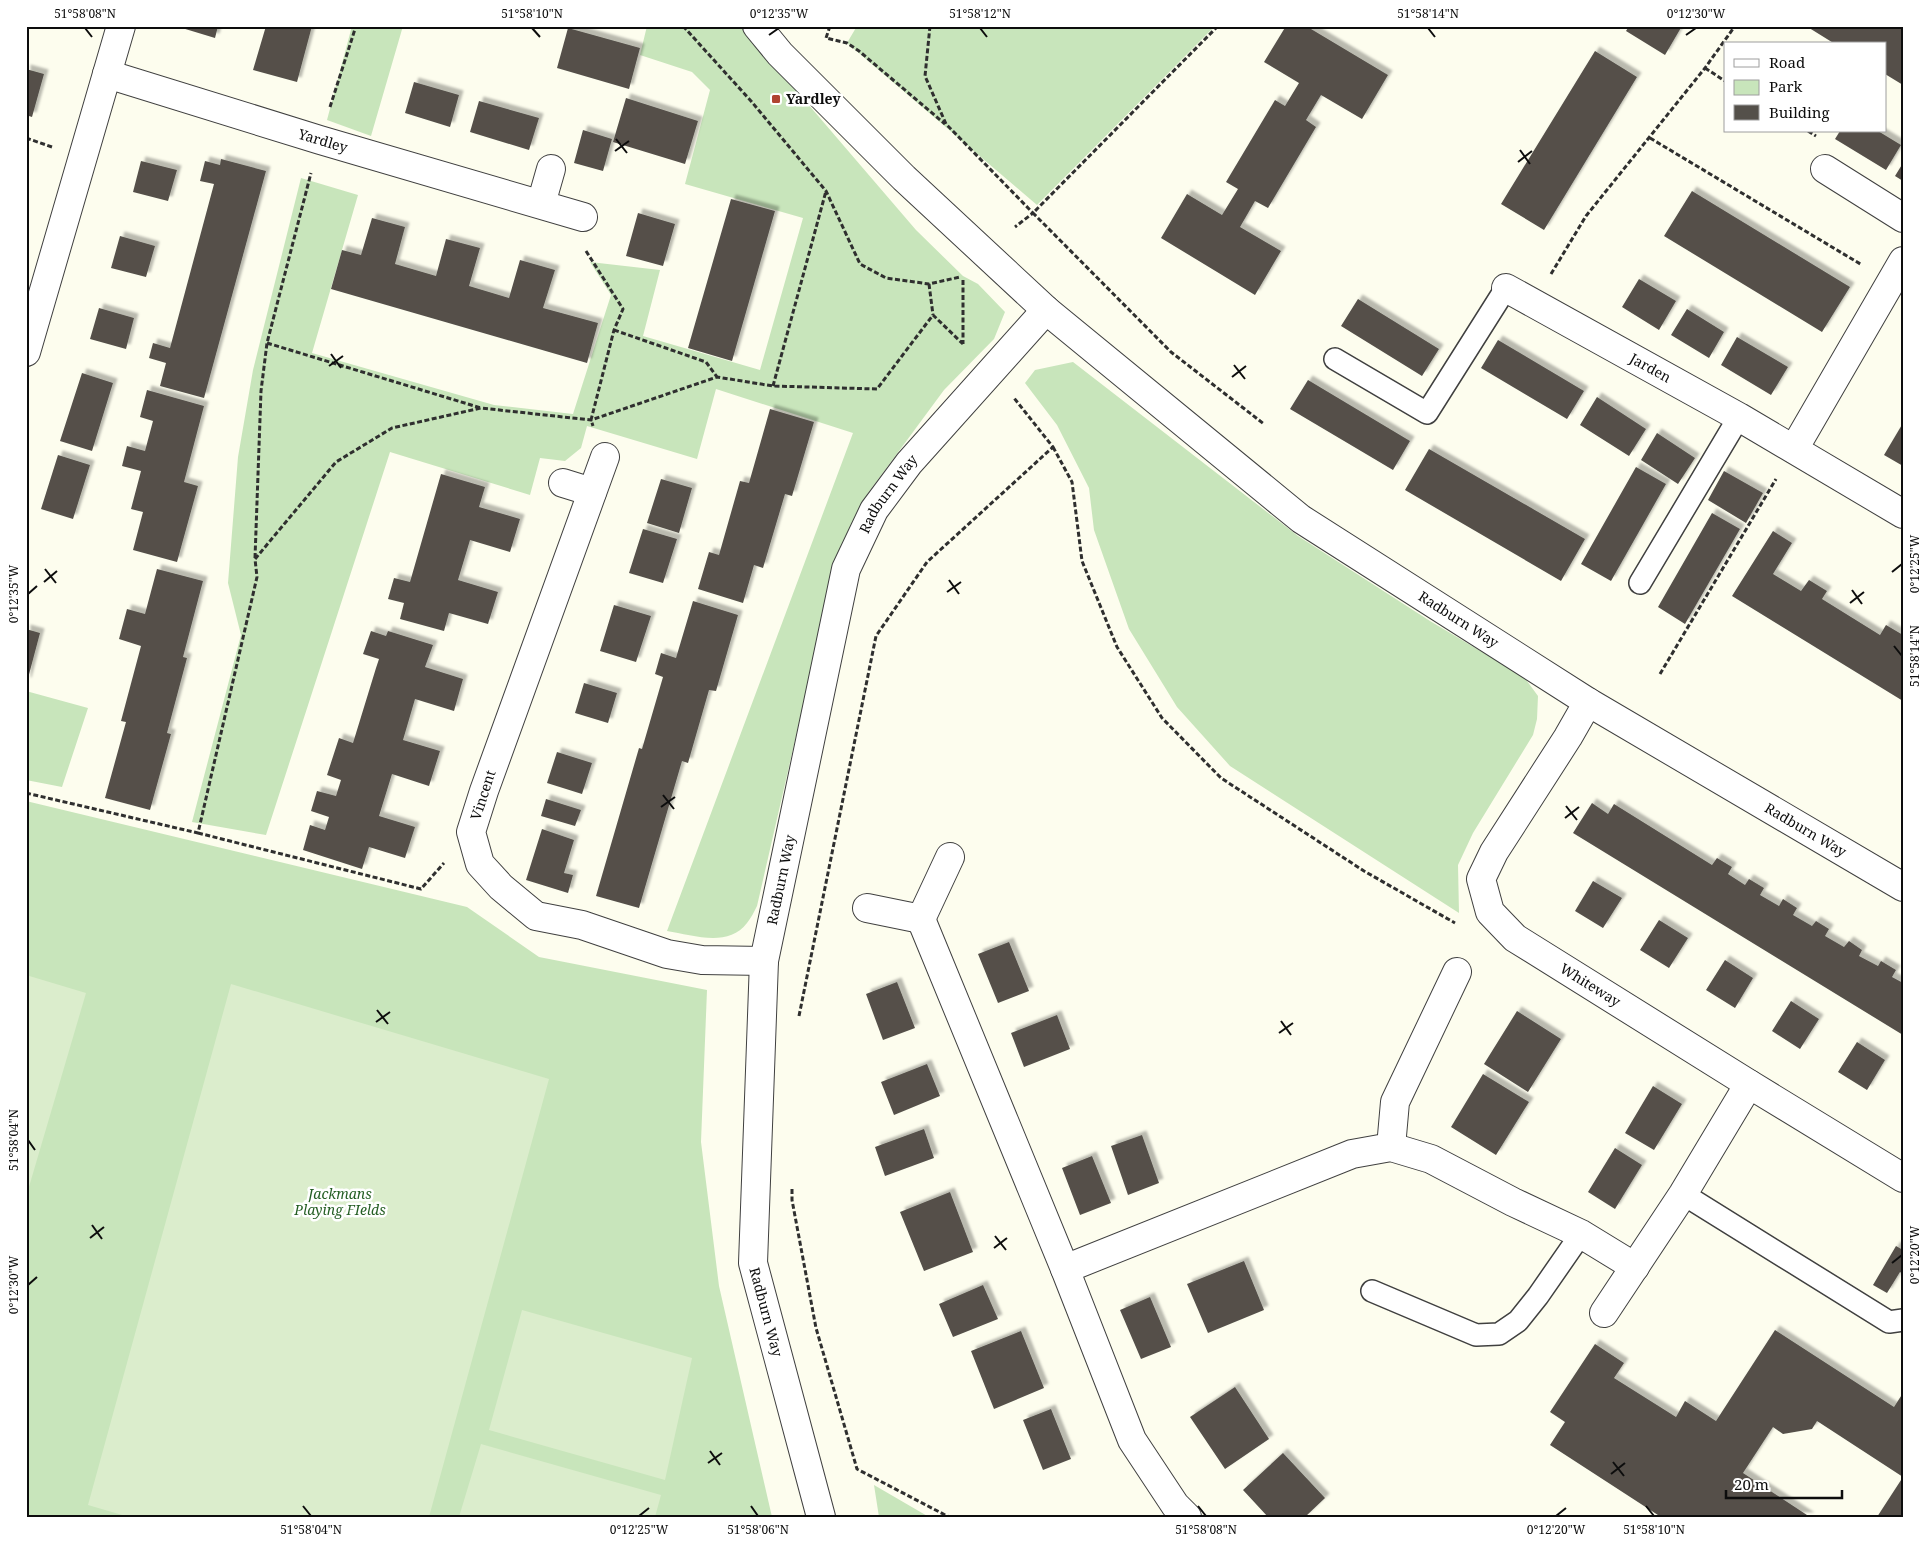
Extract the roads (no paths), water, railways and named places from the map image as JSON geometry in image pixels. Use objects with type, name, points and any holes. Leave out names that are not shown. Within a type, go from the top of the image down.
[{"type":"street","points":[[26,352],[121,26]]},
{"type":"street","name":"Radburn Way","points":[[757,26],[780,54],[904,178],[1046,310],[1301,519],[1588,702],[1903,887]]},
{"type":"street","name":"Yardley","points":[[107,74],[320,140],[583,217]]},
{"type":"street","points":[[540,204],[550,169]]},
{"type":"street","points":[[1824,169],[1903,218]]},
{"type":"street","points":[[1794,450],[1897,271]]},
{"type":"street","name":"Jarden","points":[[1506,288],[1739,417],[1903,514]]},
{"type":"street","name":"Radburn Way","points":[[821,1517],[753,1263],[764,961],[846,569],[874,510],[909,463],[1046,310]]},
{"type":"street","name":"Vincent","points":[[605,457],[484,791],[471,832],[480,864],[501,887],[536,916],[582,925],[667,954],[702,960],[764,961]]},
{"type":"street","points":[[563,484],[592,492]]},
{"type":"street","name":"Whiteway","points":[[1588,702],[1568,737],[1494,852],[1481,879],[1490,912],[1515,938],[1903,1178]]},
{"type":"street","points":[[950,858],[921,919],[1065,1269],[1132,1440],[1176,1505],[1187,1517]]},
{"type":"street","points":[[867,908],[921,919]]},
{"type":"street","points":[[1391,1147],[1395,1102],[1456,972]]},
{"type":"street","points":[[1604,1313],[1682,1194],[1749,1084]]},
{"type":"street","points":[[1065,1269],[1352,1154],[1391,1147],[1432,1159],[1513,1202],[1581,1234],[1635,1267]]},
{"type":"lane","points":[[1335,359],[1427,413],[1506,288]]},
{"type":"lane","points":[[1640,583],[1739,417]]},
{"type":"lane","points":[[1682,1194],[1888,1322],[1903,1320]]},
{"type":"lane","points":[[1372,1292],[1476,1335],[1499,1334],[1518,1321],[1538,1296],[1581,1234]]},
{"type":"place","name":"Yardley","points":[[776,99]]},
{"type":"park label","name":"Jackmans Playing FIelds","points":[[340,1202]]}]
